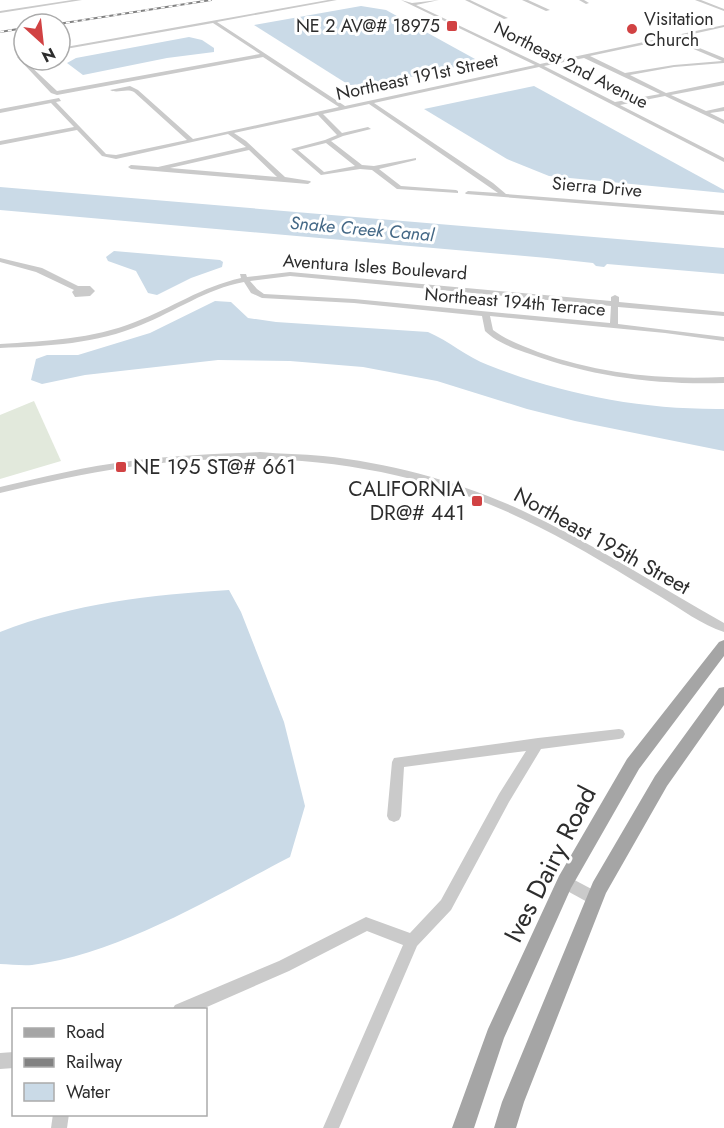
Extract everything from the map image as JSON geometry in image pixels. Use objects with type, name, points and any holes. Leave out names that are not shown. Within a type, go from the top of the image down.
[{"type":"main road","name":"Ives Dairy Road","points":[[464,1128],[495,1035],[565,882],[633,764],[724,646]]},
{"type":"main road","points":[[505,1128],[513,1102],[599,888],[661,781],[724,693]]},
{"type":"street","points":[[0,12],[54,2],[80,0]]},
{"type":"street","points":[[72,47],[335,0]]},
{"type":"street","name":"Northeast 2nd Avenue","points":[[403,0],[540,66],[724,160]]},
{"type":"street","points":[[412,4],[436,0]]},
{"type":"street","points":[[467,0],[506,18]]},
{"type":"street","points":[[524,0],[548,10]]},
{"type":"street","points":[[581,0],[587,3]]},
{"type":"street","points":[[697,0],[724,9]]},
{"type":"street","points":[[714,6],[724,4]]},
{"type":"street","points":[[214,22],[344,108]]},
{"type":"street","name":"Northeast 191st Street","points":[[77,128],[104,155],[116,158],[724,26]]},
{"type":"street","points":[[713,29],[724,33]]},
{"type":"street","points":[[671,38],[724,61]]},
{"type":"street","points":[[34,72],[53,92],[57,93],[264,55]]},
{"type":"street","points":[[584,56],[724,122]]},
{"type":"street","points":[[624,75],[674,66],[724,61]]},
{"type":"street","points":[[615,104],[724,83]]},
{"type":"street","points":[[106,92],[125,88],[136,91],[192,141]]},
{"type":"street","points":[[0,111],[64,100]]},
{"type":"street","points":[[52,102],[77,128]]},
{"type":"street","points":[[371,103],[503,194]]},
{"type":"street","points":[[705,113],[724,109]]},
{"type":"street","points":[[317,114],[341,135]]},
{"type":"street","points":[[0,143],[77,128]]},
{"type":"street","points":[[368,129],[294,149],[323,174],[360,167],[374,168],[414,159]]},
{"type":"street","points":[[233,132],[283,179]]},
{"type":"street","points":[[327,141],[360,167]]},
{"type":"street","points":[[158,169],[250,148]]},
{"type":"street","points":[[131,167],[308,182]]},
{"type":"street","points":[[374,168],[399,188],[456,192]]},
{"type":"street","name":"Sierra Drive","points":[[468,193],[724,213]]},
{"type":"street","points":[[0,260],[39,270],[78,289]]},
{"type":"street","name":"Aventura Isles Boulevard","points":[[0,340],[58,337],[111,327],[130,321],[206,284],[243,277],[290,274],[724,308]]},
{"type":"street","name":"Aventura Isles Boulevard","points":[[0,346],[65,343],[109,334],[146,321],[210,289],[243,277]]},
{"type":"street","name":"Northeast 194th Terrace","points":[[243,277],[254,291],[268,296],[319,298],[614,326],[724,339]]},
{"type":"street","points":[[614,326],[615,299]]},
{"type":"street","name":"Aventura Isles Boulevard","points":[[615,299],[724,314]]},
{"type":"street","points":[[486,314],[489,331],[497,337],[567,364],[632,378],[671,381],[724,380]]},
{"type":"street","name":"Northeast 195th Street","points":[[0,490],[114,464],[182,457],[266,455],[353,463],[458,488],[514,510],[560,533],[724,628]]},
{"type":"street","points":[[394,816],[398,762],[619,734]]},
{"type":"street","points":[[332,1128],[412,941],[446,904],[504,798],[538,743]]},
{"type":"street","points":[[565,882],[596,899]]},
{"type":"street","points":[[185,1008],[284,966],[366,924],[412,941]]},
{"type":"shaded area","points":[[34,401],[61,461],[0,479],[0,415]]},
{"type":"water","points":[[361,6],[386,10],[475,59],[435,72],[349,85],[254,25]]},
{"type":"water","points":[[189,37],[202,40],[214,48],[214,52],[167,58],[83,75],[72,67],[72,60]]},
{"type":"water","points":[[534,86],[724,190],[724,193],[549,176],[507,159],[424,109]]},
{"type":"water","name":"Snake Creek Canal","points":[[0,187],[724,248],[724,274],[607,264],[604,267],[593,263],[547,258],[0,210]]},
{"type":"water","points":[[114,251],[223,262],[222,267],[191,278],[157,295],[148,293],[136,271],[108,261],[106,257]]},
{"type":"water","points":[[215,301],[231,302],[248,318],[276,322],[428,332],[473,358],[516,376],[604,399],[664,407],[724,409],[724,451],[575,421],[527,409],[437,381],[363,367],[290,361],[218,360],[85,375],[42,384],[31,380],[36,359],[47,355],[78,355],[150,333]]},
{"type":"water","points":[[229,590],[241,612],[284,722],[305,806],[290,857],[132,937],[65,959],[32,965],[0,964],[0,632],[84,607],[142,598]]},
{"type":"railway","points":[[72,22],[211,0]]},
{"type":"railway","points":[[0,32],[12,30]]},
{"type":"place","name":"NE 2 AV@# 18975","points":[[452,26]]},
{"type":"place","name":"Visitation Church","points":[[632,29]]},
{"type":"place","name":"NE 195 ST@# 661","points":[[121,467]]},
{"type":"place","name":"CALIFORNIA DR@# 441","points":[[477,501]]}]
